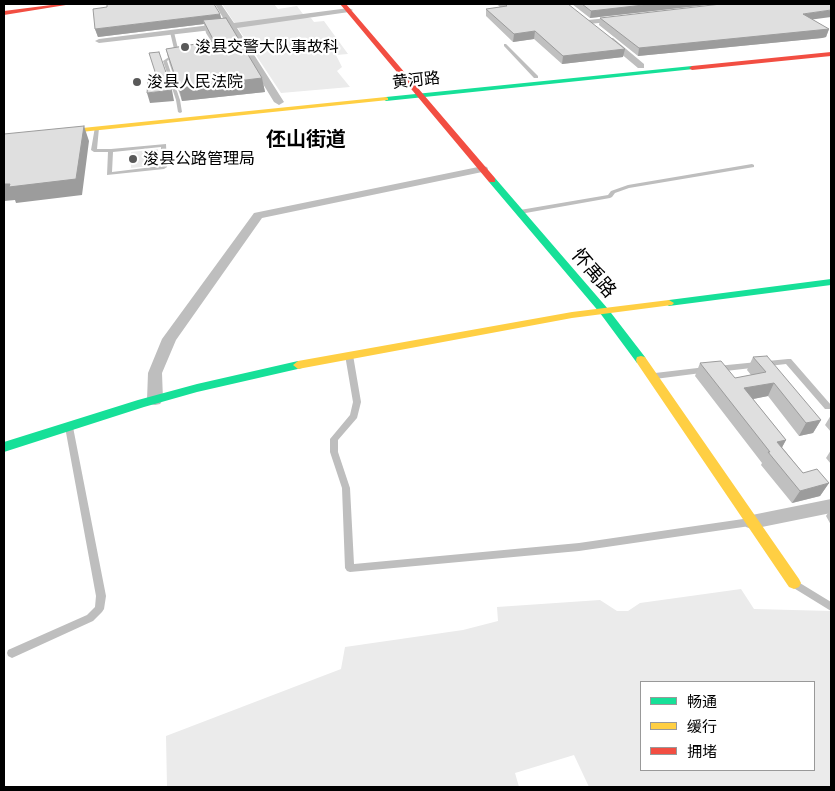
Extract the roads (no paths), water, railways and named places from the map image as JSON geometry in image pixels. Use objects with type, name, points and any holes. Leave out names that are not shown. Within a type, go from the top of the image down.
[{"type":"main road","points":[[4,13],[69,4]]},
{"type":"main road","name":"怀禹路","points":[[346,7],[604,311],[653,376],[794,583]]},
{"type":"main road","name":"黄河路","points":[[4,138],[417,92],[536,76],[831,47]]},
{"type":"main road","name":"黄河路","points":[[4,129],[279,102],[417,92],[831,54]]},
{"type":"main road","points":[[4,447],[197,388],[349,355],[572,315],[831,282]]},
{"type":"street","points":[[218,4],[279,102]]},
{"type":"street","points":[[99,41],[232,25],[346,7]]},
{"type":"street","points":[[580,16],[595,28]]},
{"type":"street","points":[[588,22],[626,18]]},
{"type":"street","points":[[603,35],[642,66]]},
{"type":"street","points":[[155,400],[155,373],[169,339],[258,216],[483,169]]},
{"type":"street","points":[[752,522],[831,506]]},
{"type":"lane","points":[[172,32],[177,53],[165,61],[180,112]]},
{"type":"lane","points":[[504,45],[536,76]]},
{"type":"lane","points":[[97,128],[94,150],[111,151],[164,145],[164,167],[109,174],[111,151]]},
{"type":"lane","points":[[520,212],[610,196],[613,192],[628,187],[752,166]]},
{"type":"lane","points":[[349,355],[357,402],[354,416],[334,438],[334,452],[346,488],[350,568],[579,547],[752,522]]},
{"type":"lane","points":[[653,376],[788,361],[828,407]]},
{"type":"lane","points":[[12,653],[90,618],[99,609],[101,596],[69,426]]},
{"type":"lane","points":[[794,583],[831,607]]},
{"type":"place","name":"浚县交警大队事故科","points":[[185,47]]},
{"type":"place","name":"浚县人民法院","points":[[137,82]]},
{"type":"place","name":"浚县公路管理局","points":[[133,159]]},
{"type":"district","name":"伾山街道","points":[[306,139]]}]
